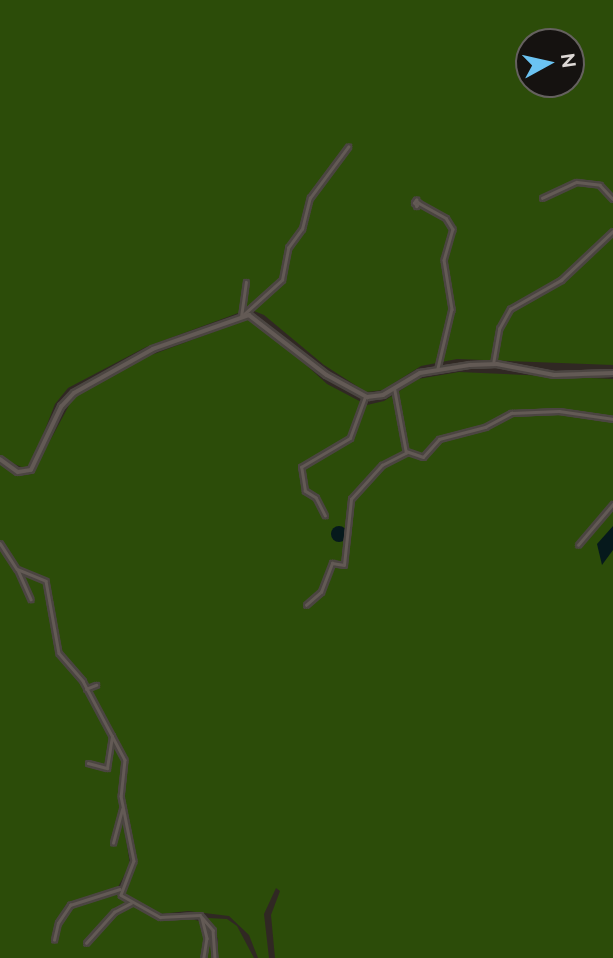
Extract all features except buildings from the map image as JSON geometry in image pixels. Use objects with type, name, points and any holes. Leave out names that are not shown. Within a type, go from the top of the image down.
[{"type":"street","points":[[0,459],[18,471],[31,470],[61,407],[74,393],[153,349],[242,317],[282,280],[288,248],[302,229],[310,198],[348,146]]},
{"type":"street","points":[[542,198],[577,182],[600,185],[613,199]]},
{"type":"street","points":[[419,204],[446,218],[453,229],[444,260],[452,309],[438,368]]},
{"type":"street","points":[[493,364],[499,330],[510,309],[562,280],[613,231]]},
{"type":"street","points":[[242,317],[240,297],[246,282]]},
{"type":"street","points":[[242,317],[258,318],[327,375],[365,397],[379,397],[413,376],[438,368],[493,364],[554,374],[613,373]]},
{"type":"street","points":[[306,605],[321,592],[332,563],[344,565],[351,499],[383,465],[400,459],[406,451],[394,388]]},
{"type":"street","points":[[325,516],[302,480],[304,463],[352,435],[365,397]]},
{"type":"street","points":[[406,451],[423,457],[439,439],[485,427],[511,413],[559,411],[613,419]]},
{"type":"street","points":[[578,545],[613,504]]},
{"type":"street","points":[[0,543],[18,569],[30,599]]},
{"type":"street","points":[[18,569],[46,581],[56,647],[86,689],[125,760],[122,806],[113,843]]},
{"type":"street","points":[[86,689],[96,685]]},
{"type":"street","points":[[88,763],[107,768],[112,736]]},
{"type":"street","points":[[54,940],[58,922],[70,905],[120,889],[134,861],[122,806]]},
{"type":"street","points":[[120,889],[131,903],[160,917],[200,915]]},
{"type":"street","points":[[86,943],[114,912],[131,903]]},
{"type":"street","points":[[200,915],[207,931],[204,958]]},
{"type":"street","points":[[200,915],[213,930],[215,958]]},
{"type":"green space","points":[[0,0],[613,0],[613,365],[457,359],[421,366],[383,390],[366,392],[324,365],[264,315],[249,309],[146,347],[68,388],[55,404],[32,463],[24,468],[0,456]]},
{"type":"green space","points":[[248,319],[260,323],[327,384],[367,405],[384,401],[418,379],[459,372],[613,379],[613,958],[275,958],[271,915],[280,891],[276,888],[264,914],[269,958],[258,958],[249,935],[229,916],[188,911],[160,914],[124,895],[137,858],[124,797],[127,758],[86,682],[60,651],[46,578],[17,567],[0,541],[0,462],[18,476],[32,474],[73,398],[146,357]]},
{"type":"green space","points":[[0,544],[29,600],[20,573],[44,581],[58,658],[83,687],[110,737],[105,767],[89,762],[86,765],[107,772],[113,741],[123,762],[119,793],[130,865],[118,887],[65,906],[55,923],[52,941],[70,908],[118,893],[157,920],[186,917],[205,923],[213,941],[212,958],[0,958]]},
{"type":"green space","points":[[207,918],[227,919],[237,926],[254,958],[218,958],[218,939]]},
{"type":"shaded area","points":[[336,526],[342,526],[347,534],[345,540],[336,542],[331,537],[331,531]]},
{"type":"shaded area","points":[[613,526],[613,550],[602,565],[597,544]]}]
